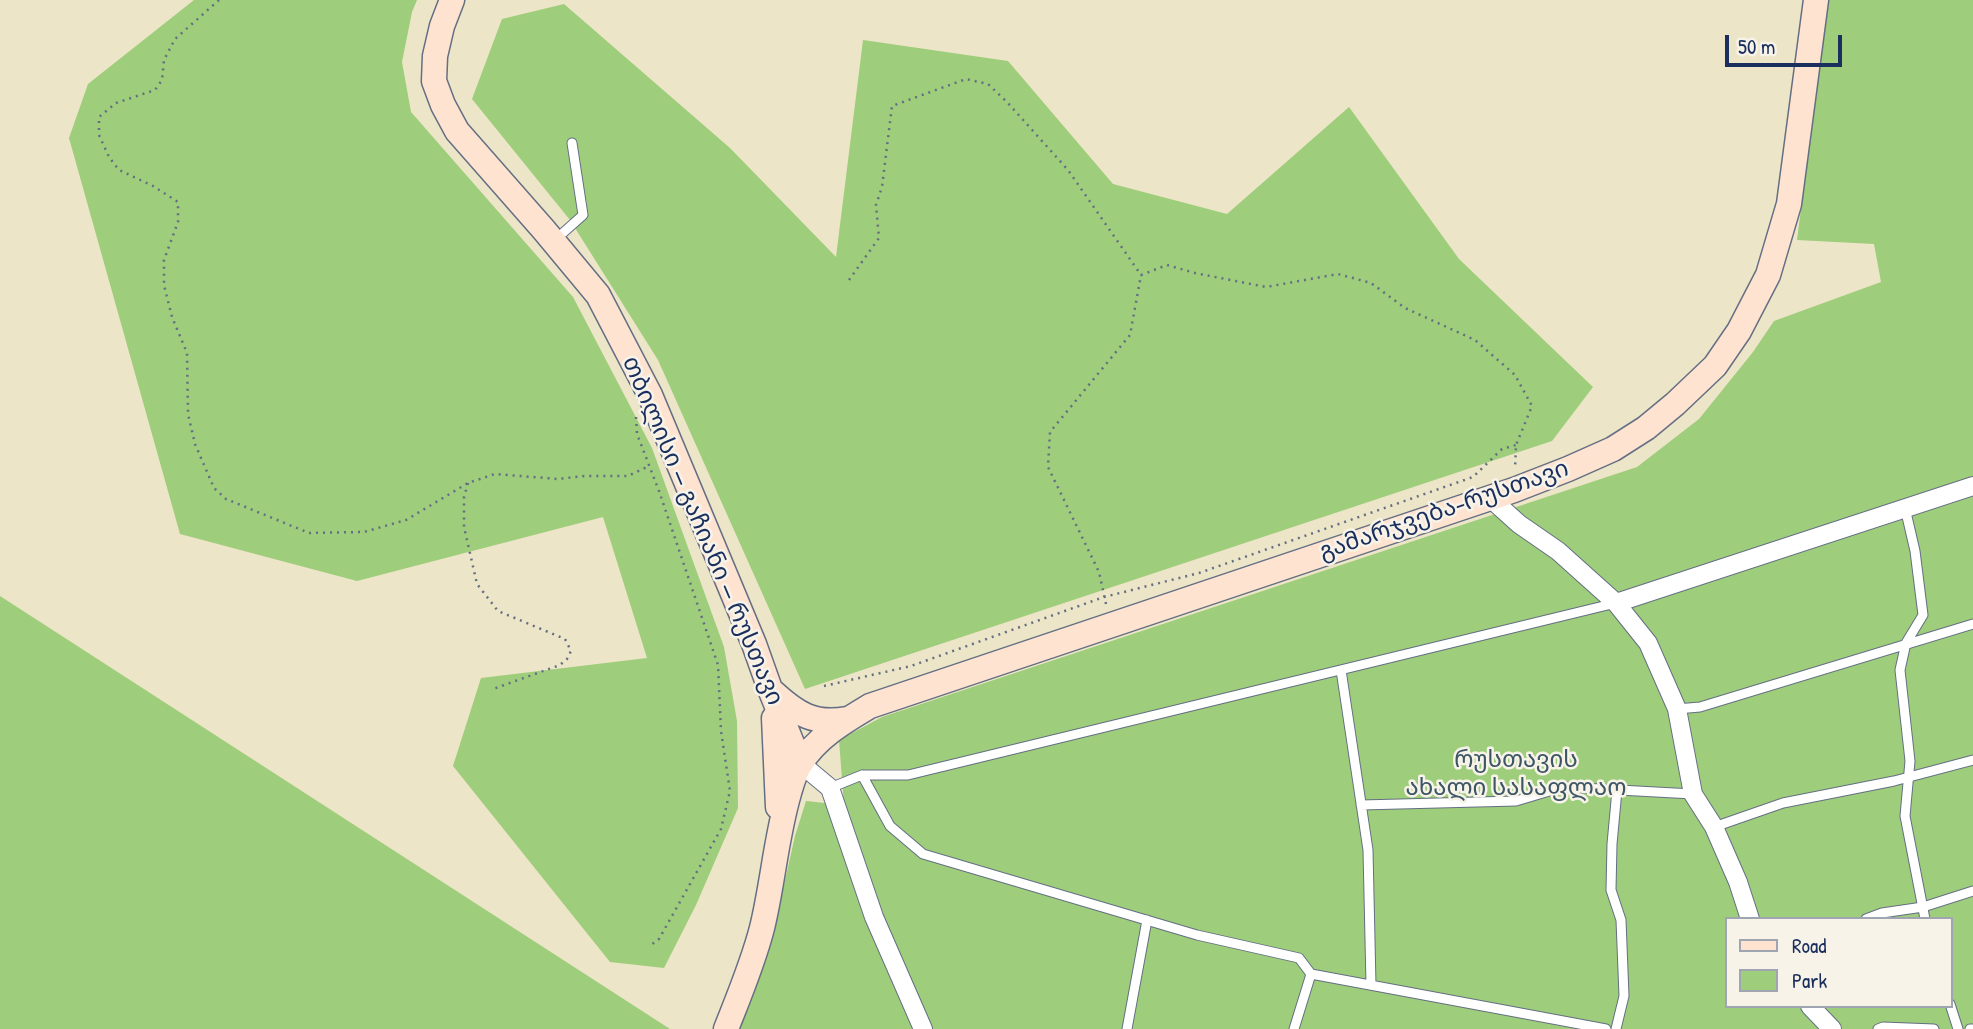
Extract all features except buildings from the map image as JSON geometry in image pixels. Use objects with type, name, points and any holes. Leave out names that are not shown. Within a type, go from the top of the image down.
[{"type":"main road","name":"თბილისი — გაჩიანი — რუსთავი","points":[[452,0],[435,56],[434,81],[443,105],[457,131],[598,295],[650,395],[754,644],[800,763]]},
{"type":"main road","name":"გამარჯვება-რუსთავი","points":[[800,763],[825,736],[870,706],[1514,490],[1613,449],[1646,428],[1715,366],[1738,331],[1768,275],[1788,204],[1816,0]]},
{"type":"main road","points":[[770,689],[794,711],[808,718],[834,722],[847,719]]},
{"type":"main road","points":[[770,689],[776,734],[777,840]]},
{"type":"main road","points":[[726,1029],[741,994],[761,929],[777,840],[800,763]]},
{"type":"street","points":[[1616,603],[1973,486]]},
{"type":"street","points":[[1489,497],[1519,524],[1558,551],[1616,603],[1648,643],[1677,709],[1693,793],[1714,827],[1738,882],[1749,917]]},
{"type":"street","points":[[800,763],[830,788],[874,917],[923,1029]]},
{"type":"street","points":[[1812,1008],[1832,1029]]},
{"type":"lane","points":[[554,241],[583,215],[572,143]]},
{"type":"lane","points":[[1905,509],[1915,551],[1923,615],[1906,643],[1900,670],[1910,761],[1905,816],[1925,917]]},
{"type":"lane","points":[[830,788],[862,775],[908,775],[1616,603]]},
{"type":"lane","points":[[1677,709],[1700,706],[1973,624]]},
{"type":"lane","points":[[1341,670],[1368,850],[1371,985]]},
{"type":"lane","points":[[1714,827],[1783,803],[1973,760]]},
{"type":"lane","points":[[862,775],[890,826],[923,854],[1197,935],[1299,958],[1311,974],[1606,1029]]},
{"type":"lane","points":[[1361,805],[1516,801],[1563,787],[1693,793]]},
{"type":"lane","points":[[1616,1029],[1624,996],[1621,920],[1611,890],[1617,790]]},
{"type":"lane","points":[[1871,917],[1923,907],[1973,891]]},
{"type":"lane","points":[[1127,1029],[1147,920]]},
{"type":"lane","points":[[1294,1029],[1311,974]]},
{"type":"lane","points":[[1951,1008],[1958,1029]]},
{"type":"lane","points":[[1547,1029],[1549,1018]]},
{"type":"lane","points":[[1878,1029],[1934,1029]]},
{"type":"path","points":[[219,0],[175,39],[164,60],[162,80],[155,90],[116,103],[99,117],[99,135],[109,157],[119,170],[153,186],[178,202],[178,222],[164,260],[164,285],[172,317],[187,353],[188,414],[195,444],[214,488],[226,499],[309,533],[364,532],[406,520],[468,483],[495,474],[558,479],[628,476],[649,466]]},
{"type":"path","points":[[849,279],[879,238],[876,205],[892,106],[966,79],[988,84],[1068,170],[1141,275],[1130,335],[1050,432],[1048,467],[1099,572],[1111,624]]},
{"type":"path","points":[[1141,275],[1167,265],[1266,287],[1338,274],[1371,282],[1405,308],[1475,340],[1515,375],[1532,406],[1516,444],[1514,490]]},
{"type":"path","points":[[636,410],[637,434],[718,664],[721,732],[730,791],[721,829],[659,939],[651,945]]},
{"type":"path","points":[[824,686],[911,666],[1104,597],[1199,573],[1473,477],[1502,449],[1516,444]]},
{"type":"path","points":[[468,483],[464,497],[464,527],[477,584],[498,611],[565,639],[571,651],[567,659],[559,665],[493,689]]},
{"type":"green space","points":[[194,0],[417,0],[402,62],[411,112],[573,297],[652,448],[724,647],[737,721],[738,808],[696,905],[664,968],[610,962],[453,766],[481,678],[647,658],[603,517],[357,581],[180,534],[69,138],[88,84]]},
{"type":"green space","name":"რუსთავის ახალი სასაფლაო","points":[[1828,0],[1973,0],[1973,1029],[740,1029],[773,934],[795,836],[806,801],[844,805],[839,740],[882,717],[1637,467],[1699,419],[1753,352],[1774,321],[1881,282],[1874,244],[1797,240]]},
{"type":"green space","points":[[564,4],[730,148],[836,257],[863,40],[1008,61],[1113,184],[1227,214],[1349,107],[1459,259],[1593,387],[1552,441],[805,689],[658,360],[570,220],[472,99],[502,19]]},
{"type":"green space","points":[[0,596],[670,1029],[0,1029]]}]
